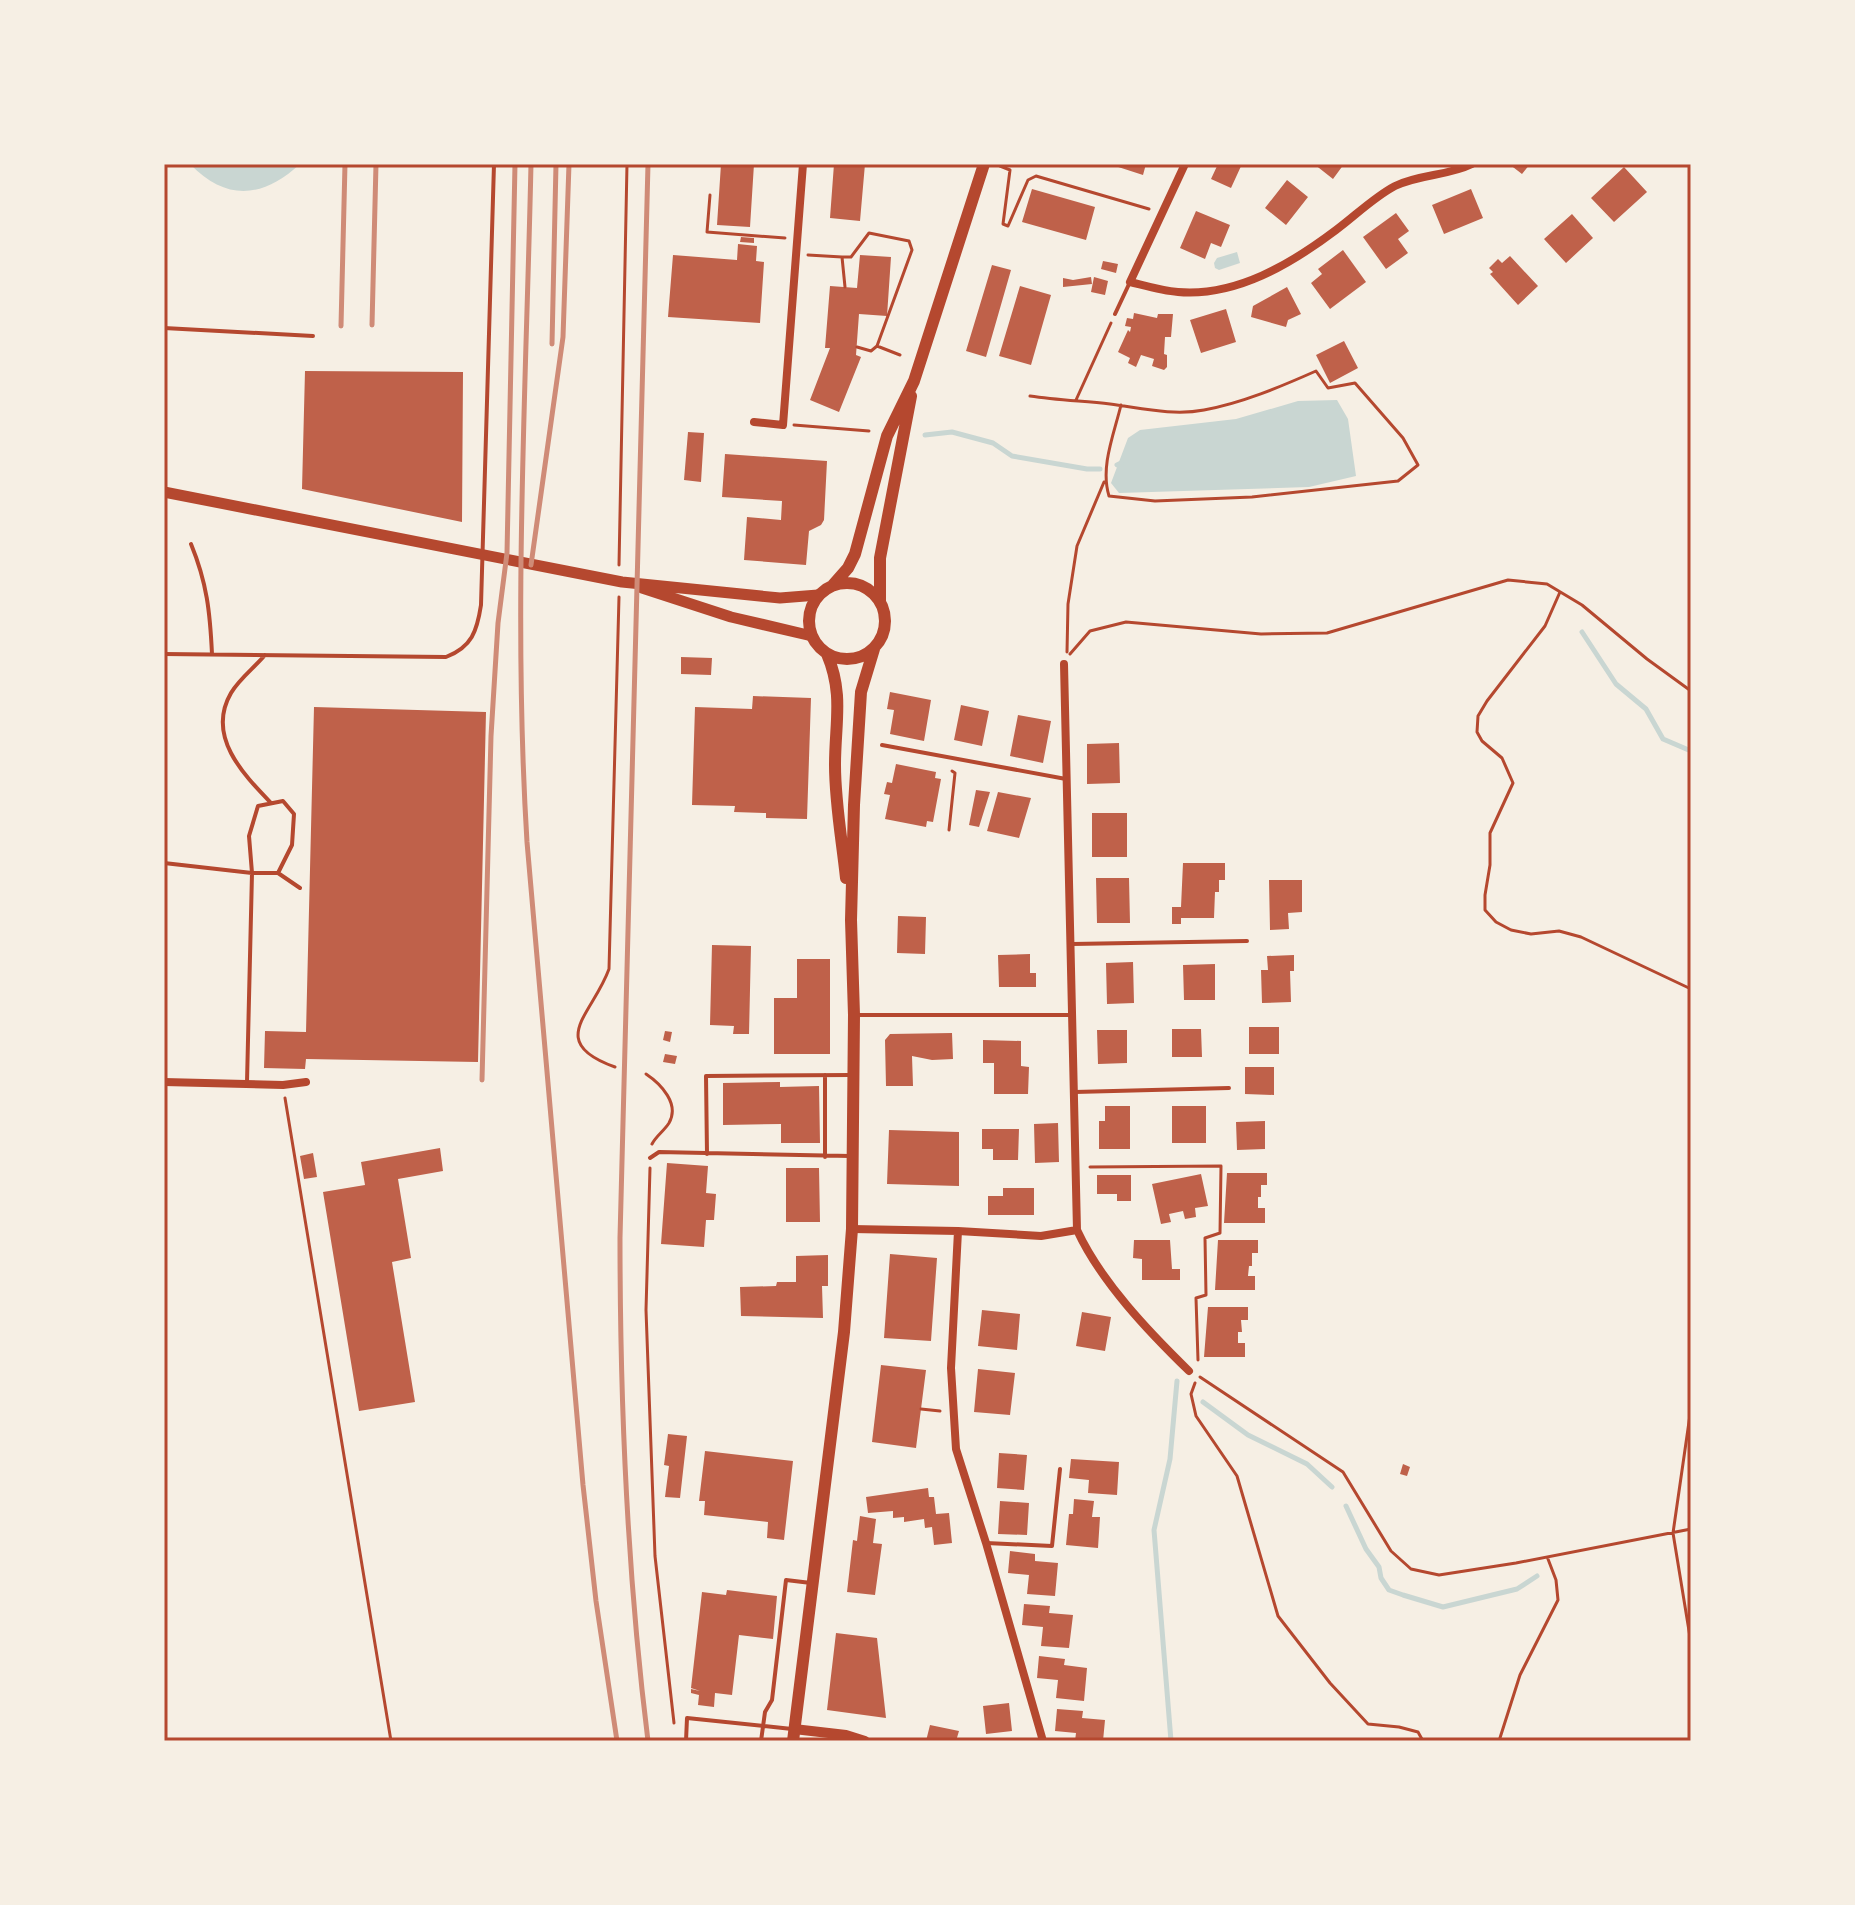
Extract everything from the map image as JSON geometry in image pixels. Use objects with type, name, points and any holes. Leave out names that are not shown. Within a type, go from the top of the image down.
[{"type":"main road","points":[[794,1735],[844,1332],[852,1229],[854,1015],[851,920],[861,692],[886,621],[880,601],[880,558],[914,381],[984,164]]},
{"type":"main road","points":[[164,492],[622,582],[780,598],[818,595],[833,585],[855,554],[887,436],[914,381]]},
{"type":"main road","points":[[622,582],[731,617],[812,636]]},
{"type":"main road","points":[[833,585],[843,582],[865,586],[880,601]]},
{"type":"main road","points":[[818,595],[809,615],[812,636],[827,654],[836,676],[835,766],[851,920]]},
{"type":"main road","points":[[827,654],[850,660],[874,649]]},
{"type":"main road","points":[[839,817],[849,821],[854,815]]},
{"type":"street","points":[[754,422],[783,425],[803,164]]},
{"type":"street","points":[[1185,164],[1130,282],[1178,292],[1218,290],[1269,274],[1316,245],[1394,187],[1426,174],[1459,170],[1472,164]]},
{"type":"street","points":[[1064,664],[1077,1230],[1090,1255],[1125,1301],[1157,1339],[1194,1374]]},
{"type":"street","points":[[164,1082],[283,1085],[306,1082]]},
{"type":"street","points":[[852,1229],[1041,1236],[1077,1230]]},
{"type":"street","points":[[958,1231],[951,1368],[956,1449],[1043,1741]]},
{"type":"street","points":[[794,1735],[846,1735],[865,1741]]},
{"type":"lane","points":[[164,654],[446,657],[469,644],[478,627],[482,573],[494,164]]},
{"type":"lane","points":[[1115,314],[1130,282]]},
{"type":"lane","points":[[164,328],[313,336]]},
{"type":"lane","points":[[191,544],[203,574],[212,654]]},
{"type":"lane","points":[[265,655],[231,693],[221,723],[233,761],[271,803]]},
{"type":"lane","points":[[882,745],[1068,780]]},
{"type":"lane","points":[[247,1084],[252,873],[249,836],[258,806],[283,801],[294,814],[292,845],[278,873]]},
{"type":"lane","points":[[164,863],[278,873],[300,888]]},
{"type":"lane","points":[[1070,944],[1247,941]]},
{"type":"lane","points":[[854,1015],[1072,1015]]},
{"type":"lane","points":[[825,1075],[825,1157]]},
{"type":"lane","points":[[707,1154],[706,1076],[853,1075]]},
{"type":"lane","points":[[1073,1093],[1229,1088]]},
{"type":"lane","points":[[650,1158],[659,1152],[853,1156]]},
{"type":"lane","points":[[986,1543],[1052,1546],[1060,1469]]},
{"type":"lane","points":[[761,1741],[765,1712],[772,1700],[786,1580],[811,1583]]},
{"type":"lane","points":[[686,1741],[687,1718],[763,1725],[794,1735]]},
{"type":"path","points":[[993,164],[1010,170],[1003,224],[1008,226],[1028,180],[1036,176],[1157,212]]},
{"type":"path","points":[[710,195],[707,232],[785,238]]},
{"type":"path","points":[[796,254],[851,257],[869,233],[909,241],[912,250],[877,346],[871,351],[857,347]]},
{"type":"path","points":[[842,257],[845,287]]},
{"type":"path","points":[[1076,400],[1115,314]]},
{"type":"path","points":[[877,346],[900,355]]},
{"type":"path","points":[[1030,396],[1165,411],[1203,410],[1278,388],[1316,371],[1328,388],[1355,383],[1403,438],[1418,465],[1398,481],[1252,497],[1155,501],[1123,499],[1109,496],[1105,482]]},
{"type":"path","points":[[1064,664],[1068,648],[1068,604],[1077,546],[1105,482],[1121,405]]},
{"type":"path","points":[[783,425],[869,431]]},
{"type":"path","points":[[1064,664],[1090,631],[1126,622],[1261,634],[1327,633],[1508,580],[1547,584],[1561,592],[1691,691]]},
{"type":"path","points":[[1561,592],[1545,626],[1478,716],[1477,732],[1482,741],[1502,758],[1513,783],[1490,833],[1485,910],[1496,922],[1511,930],[1531,934],[1559,931],[1581,937],[1691,989]]},
{"type":"path","points":[[947,769],[955,773],[949,830]]},
{"type":"path","points":[[609,969],[603,986],[577,1031],[584,1053],[615,1067]]},
{"type":"path","points":[[646,1074],[661,1085],[672,1105],[671,1120],[652,1141],[646,1310],[655,1556],[674,1724]]},
{"type":"path","points":[[283,1085],[391,1741]]},
{"type":"path","points":[[1074,1168],[1221,1166],[1220,1233],[1205,1238],[1206,1295],[1196,1298],[1191,1394],[1196,1416],[1237,1476],[1278,1616],[1330,1683],[1368,1724],[1418,1732],[1423,1741]]},
{"type":"path","points":[[1194,1374],[1343,1472],[1391,1551],[1411,1569],[1439,1575],[1691,1529]]},
{"type":"path","points":[[1691,1408],[1673,1533],[1691,1643]]},
{"type":"path","points":[[921,1409],[952,1412]]},
{"type":"path","points":[[1499,1741],[1520,1675],[1558,1600],[1556,1580],[1547,1557]]},
{"type":"shaded area","points":[[190,164],[300,164],[272,184],[245,191],[218,185]]},
{"type":"shaded area","points":[[1237,252],[1240,263],[1219,270],[1215,268],[1217,258]]},
{"type":"shaded area","points":[[1337,400],[1348,419],[1356,476],[1309,487],[1119,493],[1111,483],[1128,438],[1140,430],[1236,419],[1298,401]]},
{"type":"building","points":[[721,164],[754,164],[750,227],[717,225]]},
{"type":"building","points":[[834,164],[865,164],[860,221],[830,218]]},
{"type":"building","points":[[1109,164],[1146,164],[1143,175]]},
{"type":"building","points":[[1218,164],[1242,164],[1231,188],[1211,179]]},
{"type":"building","points":[[1314,164],[1344,164],[1333,179]]},
{"type":"building","points":[[1509,164],[1530,164],[1522,174]]},
{"type":"building","points":[[1624,167],[1647,192],[1614,222],[1591,198]]},
{"type":"building","points":[[1287,180],[1308,197],[1286,225],[1265,208]]},
{"type":"building","points":[[1032,189],[1095,207],[1086,240],[1022,222]]},
{"type":"building","points":[[1471,189],[1483,218],[1444,234],[1432,205]]},
{"type":"building","points":[[1196,211],[1230,225],[1221,247],[1211,243],[1205,259],[1180,248]]},
{"type":"building","points":[[1396,213],[1409,231],[1398,239],[1408,253],[1386,269],[1363,237]]},
{"type":"building","points":[[1572,214],[1593,238],[1566,263],[1544,239]]},
{"type":"building","points":[[741,237],[754,238],[754,243],[740,242]]},
{"type":"building","points":[[738,244],[757,246],[756,261],[764,262],[760,323],[668,317],[673,255],[737,260]]},
{"type":"building","points":[[1343,250],[1366,282],[1330,309],[1311,283],[1322,274],[1318,269]]},
{"type":"building","points":[[860,255],[891,257],[887,316],[859,314],[856,355],[861,357],[839,412],[810,400],[830,348],[825,348],[830,286],[857,288]]},
{"type":"building","points":[[1510,256],[1538,286],[1518,305],[1490,274],[1493,272],[1489,268],[1498,259],[1502,263]]},
{"type":"building","points":[[1103,261],[1118,264],[1116,273],[1101,269]]},
{"type":"building","points":[[992,265],[1011,270],[986,357],[966,351]]},
{"type":"building","points":[[1091,277],[1092,284],[1063,287],[1063,278]]},
{"type":"building","points":[[1094,277],[1108,281],[1105,295],[1091,292]]},
{"type":"building","points":[[1020,286],[1051,295],[1031,365],[999,356]]},
{"type":"building","points":[[1287,287],[1301,314],[1288,320],[1286,327],[1251,317],[1253,306]]},
{"type":"building","points":[[1226,309],[1236,342],[1201,353],[1190,320]]},
{"type":"building","points":[[1134,313],[1157,318],[1158,314],[1173,314],[1171,337],[1165,337],[1167,367],[1164,370],[1152,366],[1154,359],[1141,355],[1136,367],[1128,363],[1130,358],[1118,352],[1128,330],[1130,332],[1131,327],[1125,326],[1127,318],[1133,319]]},
{"type":"building","points":[[1344,341],[1358,368],[1330,383],[1316,355]]},
{"type":"building","points":[[305,371],[463,372],[462,522],[302,489]]},
{"type":"building","points":[[688,432],[704,433],[701,482],[684,480]]},
{"type":"building","points":[[725,454],[827,461],[824,520],[809,531],[806,565],[744,560],[747,517],[781,520],[782,501],[722,497]]},
{"type":"building","points":[[681,657],[712,658],[711,675],[681,674]]},
{"type":"building","points":[[890,692],[931,700],[924,741],[890,734],[894,710],[887,709]]},
{"type":"building","points":[[753,696],[811,698],[807,819],[766,818],[766,813],[734,812],[735,806],[692,805],[695,707],[752,709]]},
{"type":"building","points":[[961,705],[989,711],[982,746],[954,740]]},
{"type":"building","points":[[314,707],[486,712],[478,1062],[306,1059],[305,1069],[264,1068],[265,1031],[306,1032]]},
{"type":"building","points":[[1018,715],[1051,721],[1043,763],[1010,756]]},
{"type":"building","points":[[1119,743],[1120,783],[1087,784],[1087,744]]},
{"type":"building","points":[[896,764],[936,772],[935,778],[941,779],[933,822],[927,821],[926,827],[885,819],[890,795],[884,794],[887,782],[892,783]]},
{"type":"building","points":[[976,790],[990,792],[979,827],[969,825]]},
{"type":"building","points":[[998,792],[1031,798],[1019,838],[987,831]]},
{"type":"building","points":[[1092,813],[1127,813],[1127,857],[1092,857]]},
{"type":"building","points":[[1183,863],[1225,863],[1225,880],[1219,880],[1219,892],[1215,892],[1214,918],[1181,918],[1181,924],[1172,924],[1172,907],[1181,907]]},
{"type":"building","points":[[1096,878],[1129,878],[1130,923],[1097,923]]},
{"type":"building","points":[[1269,880],[1302,880],[1302,912],[1288,913],[1289,929],[1270,930]]},
{"type":"building","points":[[898,916],[926,917],[925,954],[897,953]]},
{"type":"building","points":[[712,945],[751,946],[749,1034],[733,1034],[734,1026],[710,1025]]},
{"type":"building","points":[[1030,954],[1030,973],[1036,973],[1036,987],[999,987],[998,955]]},
{"type":"building","points":[[1294,955],[1294,971],[1290,971],[1291,1002],[1262,1003],[1261,970],[1268,970],[1267,956]]},
{"type":"building","points":[[797,959],[830,959],[830,1054],[774,1054],[774,998],[797,998]]},
{"type":"building","points":[[1133,962],[1134,1003],[1107,1004],[1106,963]]},
{"type":"building","points":[[1215,964],[1215,1000],[1184,1000],[1183,965]]},
{"type":"building","points":[[1249,1027],[1279,1027],[1279,1054],[1249,1054]]},
{"type":"building","points":[[1172,1029],[1201,1029],[1202,1057],[1172,1057]]},
{"type":"building","points":[[1097,1030],[1127,1030],[1127,1063],[1098,1064]]},
{"type":"building","points":[[665,1031],[672,1032],[670,1042],[663,1040]]},
{"type":"building","points":[[952,1033],[953,1059],[932,1060],[912,1056],[913,1086],[886,1086],[885,1040],[890,1034]]},
{"type":"building","points":[[983,1040],[1021,1041],[1021,1066],[1029,1067],[1028,1094],[994,1094],[994,1063],[983,1063]]},
{"type":"building","points":[[665,1054],[677,1056],[675,1064],[663,1062]]},
{"type":"building","points":[[1245,1067],[1274,1067],[1274,1095],[1245,1094]]},
{"type":"building","points":[[780,1082],[780,1087],[819,1086],[820,1143],[781,1143],[781,1124],[723,1125],[723,1083]]},
{"type":"building","points":[[1105,1106],[1130,1106],[1130,1149],[1099,1149],[1099,1121],[1105,1121]]},
{"type":"building","points":[[1172,1106],[1206,1106],[1206,1143],[1172,1143]]},
{"type":"building","points":[[1265,1121],[1265,1149],[1237,1150],[1236,1122]]},
{"type":"building","points":[[1058,1123],[1059,1162],[1035,1163],[1034,1124]]},
{"type":"building","points":[[982,1129],[1019,1129],[1018,1160],[993,1160],[993,1149],[982,1149]]},
{"type":"building","points":[[889,1130],[959,1132],[959,1186],[887,1184]]},
{"type":"building","points":[[440,1148],[443,1171],[398,1179],[411,1258],[392,1262],[415,1402],[359,1411],[323,1192],[365,1185],[361,1162]]},
{"type":"building","points":[[313,1153],[317,1177],[304,1179],[300,1156]]},
{"type":"building","points":[[667,1163],[708,1166],[706,1193],[716,1194],[714,1220],[706,1220],[704,1247],[661,1244]]},
{"type":"building","points":[[786,1168],[819,1168],[820,1222],[786,1222]]},
{"type":"building","points":[[1227,1173],[1267,1173],[1267,1185],[1261,1185],[1261,1197],[1258,1197],[1258,1208],[1265,1208],[1265,1223],[1224,1223]]},
{"type":"building","points":[[1201,1174],[1208,1206],[1195,1208],[1196,1217],[1185,1219],[1183,1211],[1169,1214],[1171,1222],[1161,1224],[1152,1184]]},
{"type":"building","points":[[1097,1175],[1131,1175],[1131,1201],[1117,1201],[1117,1194],[1097,1194]]},
{"type":"building","points":[[1003,1188],[1034,1188],[1034,1215],[988,1215],[988,1196],[1003,1196]]},
{"type":"building","points":[[1134,1240],[1170,1240],[1172,1269],[1180,1269],[1180,1280],[1142,1280],[1142,1259],[1133,1258]]},
{"type":"building","points":[[1218,1240],[1258,1240],[1258,1253],[1252,1253],[1248,1276],[1255,1276],[1255,1290],[1215,1290]]},
{"type":"building","points":[[890,1254],[937,1258],[931,1341],[884,1338]]},
{"type":"building","points":[[828,1255],[828,1286],[822,1286],[823,1318],[741,1316],[740,1287],[796,1282],[796,1256]]},
{"type":"building","points":[[1208,1307],[1248,1307],[1248,1320],[1241,1320],[1242,1332],[1238,1332],[1238,1343],[1245,1343],[1245,1357],[1204,1357]]},
{"type":"building","points":[[982,1310],[1020,1314],[1017,1350],[978,1346]]},
{"type":"building","points":[[1082,1312],[1111,1317],[1105,1351],[1076,1346]]},
{"type":"building","points":[[881,1365],[926,1370],[916,1448],[872,1442]]},
{"type":"building","points":[[978,1369],[1015,1373],[1010,1415],[974,1412]]},
{"type":"building","points":[[668,1434],[687,1436],[680,1498],[665,1497],[669,1466],[664,1465]]},
{"type":"building","points":[[705,1451],[793,1461],[784,1540],[767,1538],[768,1522],[704,1515],[705,1501],[699,1501]]},
{"type":"building","points":[[999,1453],[1027,1455],[1024,1490],[997,1488]]},
{"type":"building","points":[[1071,1459],[1119,1462],[1117,1495],[1088,1493],[1089,1480],[1069,1478]]},
{"type":"building","points":[[1403,1464],[1410,1467],[1407,1476],[1400,1474]]},
{"type":"building","points":[[928,1488],[929,1497],[934,1497],[936,1514],[949,1513],[952,1543],[934,1545],[932,1527],[925,1528],[924,1519],[904,1522],[904,1517],[893,1518],[893,1511],[868,1513],[866,1497]]},
{"type":"building","points":[[1074,1499],[1094,1501],[1092,1517],[1100,1517],[1098,1548],[1066,1545]]},
{"type":"building","points":[[1000,1501],[1029,1503],[1027,1535],[998,1534]]},
{"type":"building","points":[[860,1516],[876,1519],[873,1543],[882,1544],[875,1595],[847,1592],[853,1540],[857,1541]]},
{"type":"building","points":[[1010,1551],[1035,1554],[1035,1561],[1058,1563],[1055,1596],[1027,1594],[1029,1575],[1008,1573]]},
{"type":"building","points":[[727,1590],[777,1596],[773,1639],[739,1635],[732,1695],[715,1693],[714,1707],[698,1705],[699,1695],[691,1693],[691,1689],[700,1691],[691,1688],[702,1592],[726,1595]]},
{"type":"building","points":[[1024,1604],[1050,1606],[1049,1613],[1073,1615],[1069,1648],[1041,1646],[1043,1627],[1022,1625]]},
{"type":"building","points":[[836,1633],[877,1638],[886,1718],[827,1710]]},
{"type":"building","points":[[1039,1656],[1065,1659],[1064,1665],[1087,1668],[1084,1701],[1056,1698],[1058,1680],[1037,1678]]},
{"type":"building","points":[[1009,1703],[1012,1731],[986,1734],[983,1706]]},
{"type":"building","points":[[1057,1709],[1083,1711],[1082,1718],[1105,1720],[1103,1741],[1075,1741],[1076,1733],[1055,1731]]},
{"type":"building","points":[[930,1725],[959,1731],[956,1741],[926,1741]]},
{"type":"waterway","points":[[925,435],[952,432],[993,443],[1012,456],[1100,469]]},
{"type":"waterway","points":[[1117,465],[1121,463]]},
{"type":"waterway","points":[[1582,632],[1616,684],[1646,709],[1663,739],[1691,751]]},
{"type":"waterway","points":[[1171,1741],[1154,1530],[1170,1459],[1177,1381]]},
{"type":"waterway","points":[[1203,1402],[1248,1435],[1307,1464],[1332,1487]]},
{"type":"waterway","points":[[1346,1506],[1389,1590],[1443,1607],[1517,1589],[1537,1576]]},
{"type":"railway","points":[[341,326],[345,164]]},
{"type":"railway","points":[[372,325],[376,164]]},
{"type":"railway","points":[[482,1080],[491,736],[498,623],[507,553],[515,164]]},
{"type":"railway","points":[[531,164],[521,588],[527,842],[583,1485],[617,1741]]},
{"type":"railway","points":[[552,344],[556,164]]},
{"type":"railway","points":[[531,565],[563,337],[569,164]]},
{"type":"railway","points":[[648,164],[620,1238],[626,1490],[648,1741]]}]
